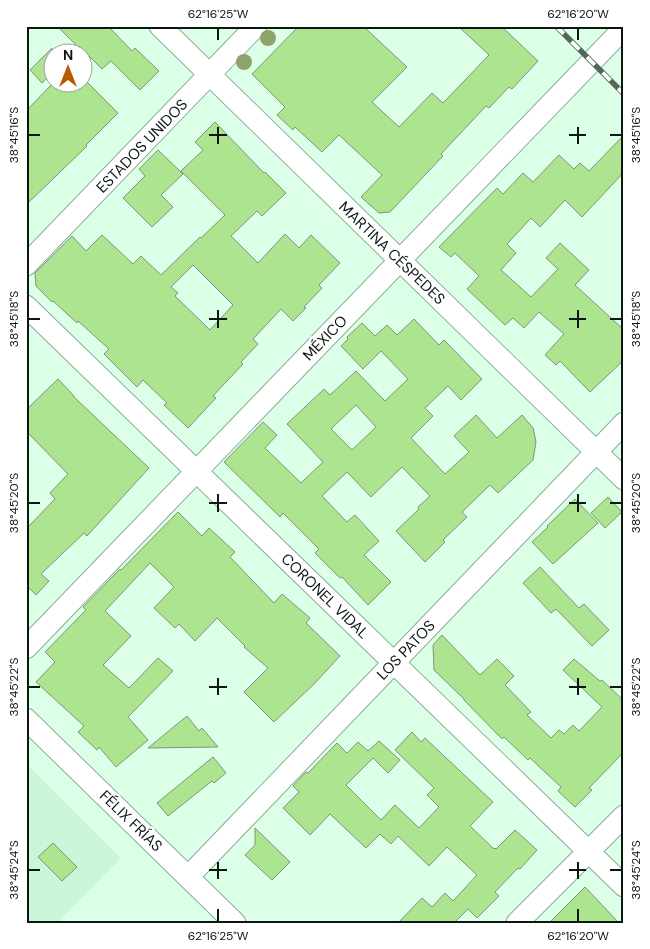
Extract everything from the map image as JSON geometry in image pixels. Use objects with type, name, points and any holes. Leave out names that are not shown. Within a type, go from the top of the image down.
[{"type":"street","name":"MARTINA CÉSPEDES","points":[[160,26],[624,479]]},
{"type":"street","name":"ESTADOS UNIDOS","points":[[26,265],[256,26]]},
{"type":"street","name":"MÉXICO","points":[[26,648],[624,28]]},
{"type":"street","name":"CORONEL VIDAL","points":[[26,306],[624,886]]},
{"type":"street","name":"LOS PATOS","points":[[188,877],[624,423]]},
{"type":"street","name":"FÉLIX FRÍAS","points":[[26,720],[235,923]]},
{"type":"street","points":[[517,923],[624,816]]},
{"type":"shaded area","points":[[26,763],[121,858],[57,923],[26,923]]},
{"type":"building","points":[[57,26],[108,26],[132,51],[135,48],[159,71],[140,90],[111,61],[102,69],[92,59],[92,42],[73,42]]},
{"type":"building","points":[[299,26],[363,26],[407,67],[372,102],[399,127],[432,93],[443,103],[489,55],[458,26],[501,26],[538,61],[512,89],[509,87],[489,108],[486,106],[441,154],[443,156],[390,212],[379,213],[361,197],[382,175],[339,135],[322,152],[295,127],[293,130],[277,115],[285,107],[252,74]]},
{"type":"building","points":[[42,58],[42,83],[30,70]]},
{"type":"building","points":[[92,87],[118,113],[26,205],[26,111],[44,92],[92,92]]},
{"type":"building","points":[[215,122],[286,193],[262,216],[257,211],[231,236],[258,263],[285,234],[299,248],[311,235],[340,263],[319,285],[322,288],[293,321],[281,309],[253,339],[258,344],[241,362],[243,364],[213,396],[216,398],[188,428],[164,405],[167,403],[143,380],[137,387],[104,354],[109,349],[78,321],[77,323],[52,302],[36,286],[35,273],[72,236],[86,251],[102,235],[133,264],[141,256],[161,275],[225,215],[181,171],[203,150],[195,142]],"holes":[[[193,265],[233,305],[210,330],[175,296],[178,293],[171,287]]]},
{"type":"building","points":[[624,135],[624,172],[582,217],[565,200],[540,227],[531,218],[507,244],[516,253],[501,270],[531,297],[558,269],[546,258],[560,243],[589,270],[575,285],[624,330],[624,360],[590,392],[560,361],[556,365],[545,355],[564,334],[539,312],[524,328],[513,318],[505,325],[467,289],[479,276],[455,253],[451,257],[439,247],[497,188],[503,194],[523,173],[533,182],[559,155],[574,169],[580,163],[589,171]]},
{"type":"building","points":[[158,150],[183,174],[161,195],[173,207],[152,227],[123,198],[145,176],[139,169]]},
{"type":"building","points":[[414,319],[439,345],[444,340],[482,379],[461,400],[448,386],[425,408],[433,416],[411,438],[445,474],[469,452],[454,436],[476,415],[497,438],[522,415],[533,428],[536,442],[533,460],[498,493],[490,485],[462,512],[467,517],[443,540],[445,542],[425,562],[396,531],[430,496],[402,467],[371,497],[347,472],[322,496],[347,522],[355,515],[379,541],[364,555],[391,582],[368,605],[342,577],[340,578],[315,553],[319,549],[283,513],[280,517],[224,462],[263,422],[277,435],[265,448],[301,483],[323,462],[287,424],[324,389],[330,395],[356,371],[385,401],[408,379],[381,351],[363,369],[341,346],[348,339],[347,337],[362,323],[375,336],[387,325],[397,335]],"holes":[[[356,405],[376,427],[352,450],[331,429]]]},
{"type":"building","points":[[58,379],[74,397],[149,468],[87,536],[84,533],[41,574],[49,581],[36,595],[28,587],[26,589],[26,529],[55,499],[50,493],[68,474],[26,431],[26,410]]},
{"type":"building","points":[[608,497],[622,512],[605,528],[591,513]]},
{"type":"building","points":[[575,499],[598,523],[553,564],[532,542]]},
{"type":"building","points":[[178,512],[202,536],[209,528],[235,552],[230,557],[274,603],[282,594],[310,618],[306,623],[340,656],[274,722],[244,692],[268,668],[244,647],[217,618],[195,641],[179,624],[175,628],[154,608],[174,587],[150,563],[105,611],[131,636],[103,665],[129,688],[158,658],[173,671],[128,717],[148,740],[116,767],[99,747],[97,750],[78,732],[84,726],[36,682],[55,662],[45,652],[86,610],[83,607]]},
{"type":"building","points":[[540,567],[579,608],[584,604],[609,630],[592,646],[556,609],[551,613],[523,583]]},
{"type":"building","points":[[442,635],[480,675],[497,659],[514,676],[505,685],[531,712],[527,715],[551,738],[559,730],[564,734],[573,725],[579,731],[602,707],[563,670],[574,659],[600,681],[602,680],[624,701],[624,752],[589,788],[592,790],[575,807],[558,791],[561,787],[530,758],[528,760],[504,737],[502,739],[434,670],[433,645]]},
{"type":"building","points":[[187,716],[199,731],[202,728],[218,747],[148,748]]},
{"type":"building","points":[[412,732],[421,742],[425,738],[493,802],[470,826],[494,849],[515,830],[537,850],[495,892],[499,896],[477,918],[468,909],[454,923],[398,923],[422,898],[432,907],[445,893],[453,901],[477,875],[447,847],[429,866],[398,836],[391,844],[380,834],[366,848],[330,814],[310,835],[283,808],[299,792],[293,786],[337,743],[347,753],[358,742],[368,751],[379,741],[400,760],[388,773],[373,758],[346,785],[381,820],[395,805],[419,828],[439,807],[427,795],[434,788],[395,750]]},
{"type":"building","points":[[213,757],[226,773],[214,783],[212,781],[168,816],[157,803]]},
{"type":"building","points":[[255,828],[290,862],[272,880],[245,855],[255,845]]},
{"type":"building","points":[[53,843],[77,867],[62,881],[38,857]]},
{"type":"building","points":[[585,887],[619,923],[549,923]]},
{"type":"railway","points":[[556,26],[624,94]]}]
